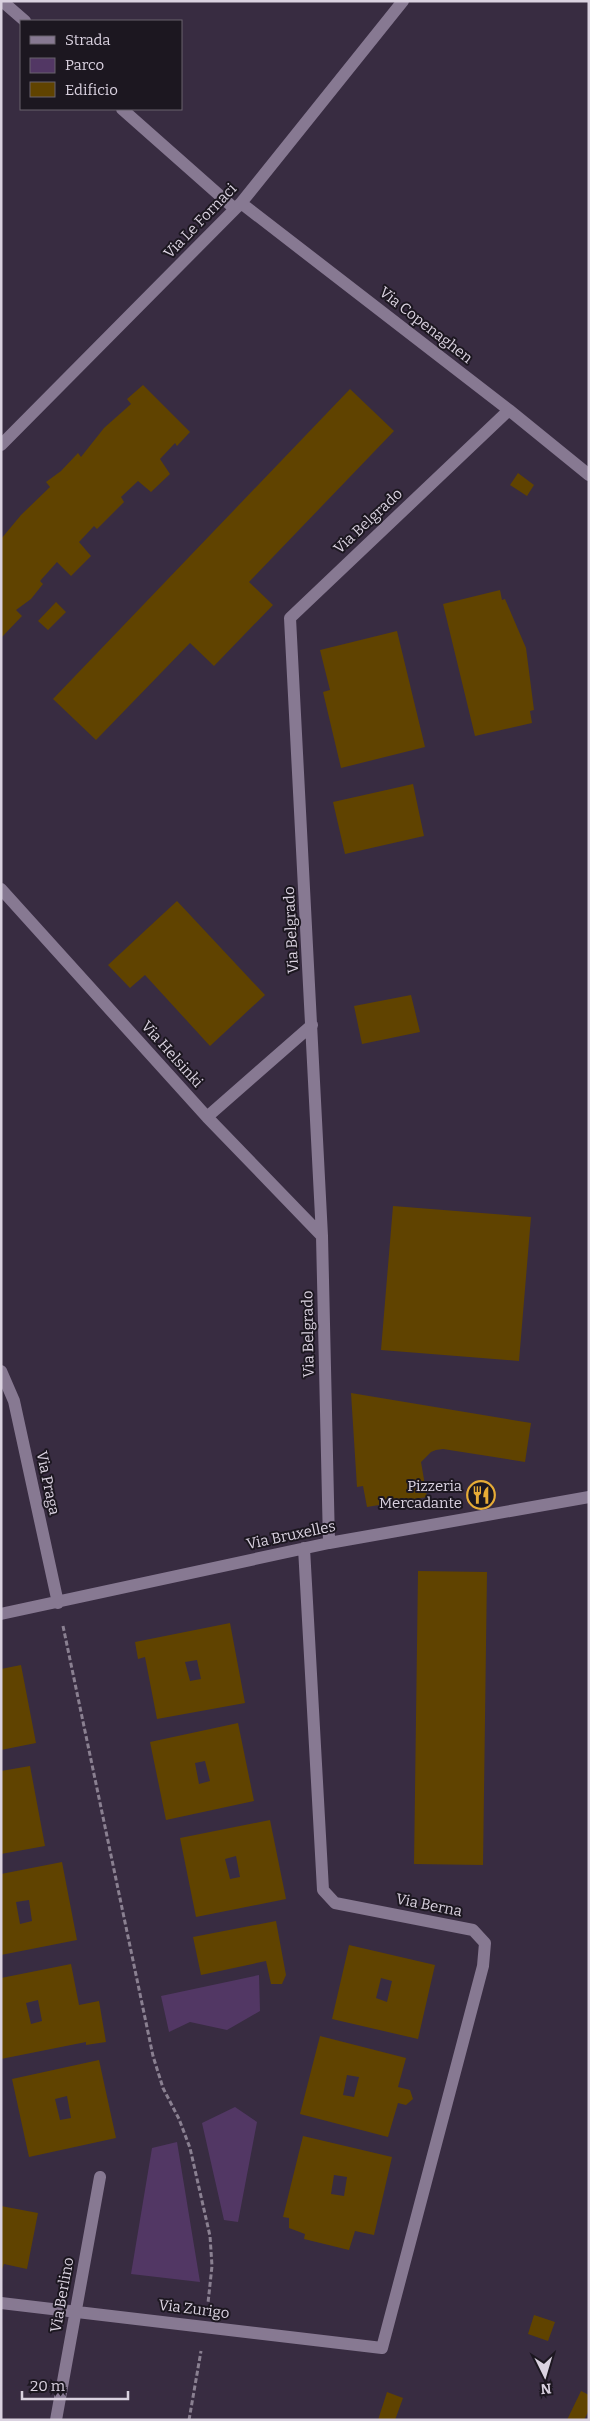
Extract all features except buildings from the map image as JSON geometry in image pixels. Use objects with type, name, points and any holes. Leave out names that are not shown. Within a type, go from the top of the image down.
[{"type":"street","points":[[2,1],[24,20]]},
{"type":"street","name":"Via Le Fornaci","points":[[1,445],[238,206],[403,1]]},
{"type":"street","name":"Via Copenaghen","points":[[123,110],[238,206],[510,410],[589,475]]},
{"type":"street","name":"Via Belgrado","points":[[330,1543],[322,1236],[290,618],[510,410]]},
{"type":"street","name":"Via Helsinki","points":[[1,889],[207,1117],[322,1236]]},
{"type":"street","points":[[207,1117],[312,1024]]},
{"type":"street","name":"Via Praga","points":[[1,1371],[14,1401],[58,1603]]},
{"type":"street","name":"Via Bruxelles","points":[[1,1614],[304,1548],[589,1497]]},
{"type":"street","name":"Via Berna","points":[[304,1548],[322,1890],[335,1903],[474,1930],[485,1943],[483,1966],[382,2348]]},
{"type":"street","name":"Via Berlino","points":[[56,2420],[100,2177]]},
{"type":"street","name":"Via Zurigo","points":[[1,2303],[382,2348]]},
{"type":"path","points":[[58,1603],[153,2056],[163,2088],[179,2119],[190,2148],[210,2236],[212,2266],[206,2327],[189,2420]]},
{"type":"green space","points":[[259,1975],[260,2011],[227,2030],[190,2022],[169,2032],[161,1996]]},
{"type":"green space","points":[[235,2107],[257,2122],[238,2222],[224,2220],[202,2123]]},
{"type":"green space","points":[[177,2142],[200,2282],[131,2274],[152,2148]]},
{"type":"place","name":"Pizzeria Mercadante","points":[[481,1495]]}]
